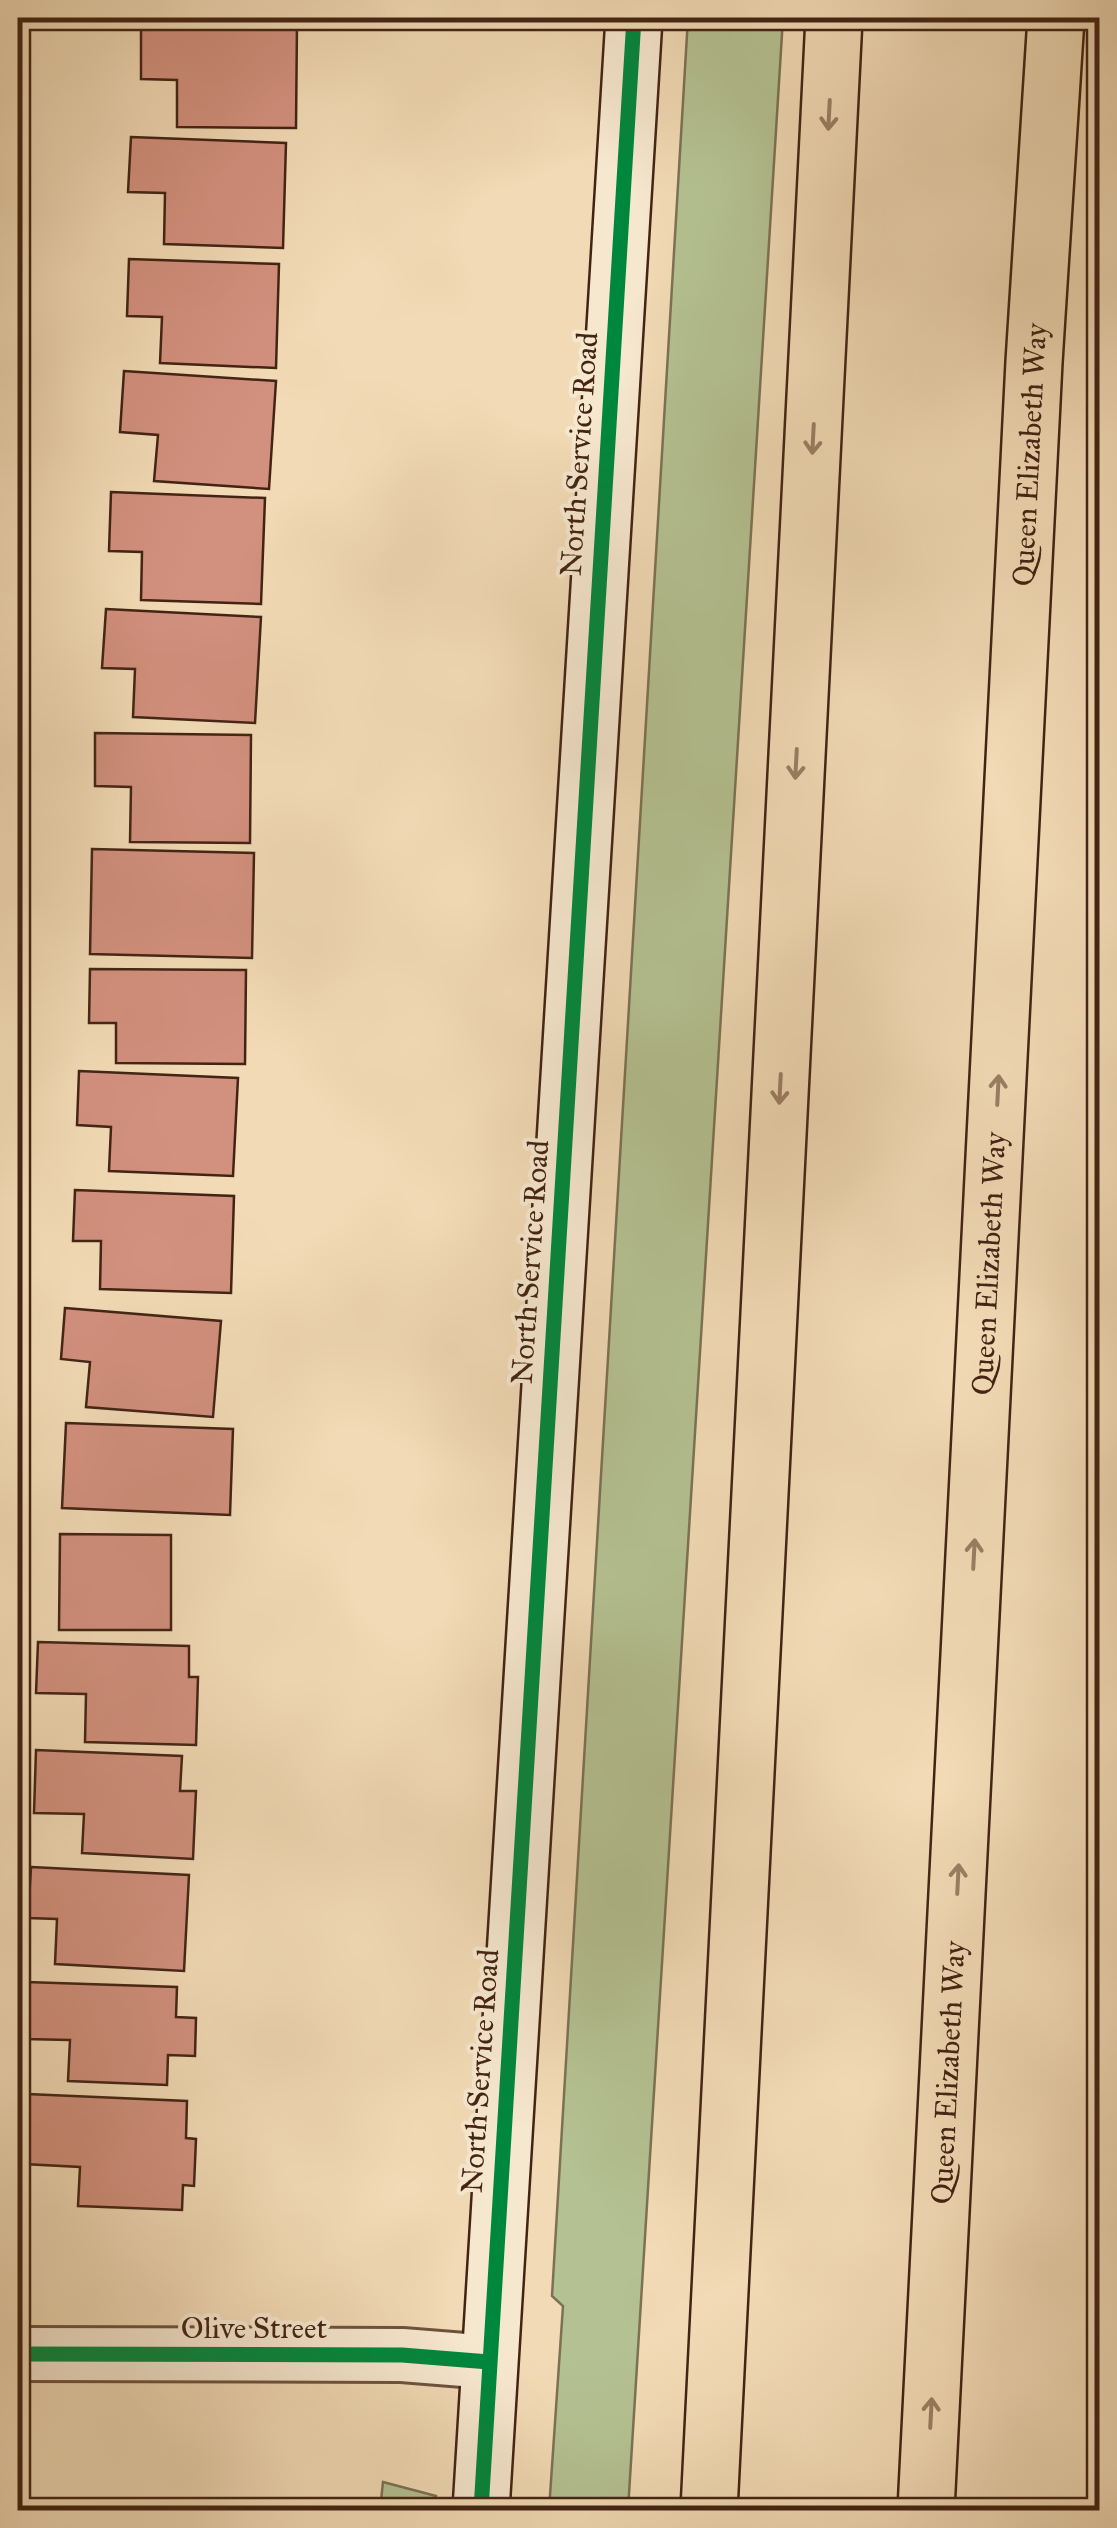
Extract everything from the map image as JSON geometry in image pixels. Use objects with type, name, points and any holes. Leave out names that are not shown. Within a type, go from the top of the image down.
[{"type":"highway","points":[[709,2510],[834,18]]},
{"type":"highway","name":"Queen Elizabeth Way","points":[[926,2510],[1034,362],[1056,18]]},
{"type":"street","name":"North Service Road","points":[[481,2510],[634,18]]},
{"type":"street","name":"Olive Street","points":[[18,2354],[402,2356],[489,2362]]},
{"type":"green space","points":[[688,18],[783,18],[628,2510],[549,2510],[563,2306],[552,2296]]},
{"type":"green space","points":[[383,2482],[436,2496],[435,2510],[380,2510]]},
{"type":"building","points":[[141,22],[297,23],[296,128],[177,127],[177,80],[141,79]]},
{"type":"building","points":[[131,137],[286,143],[283,248],[164,244],[165,193],[128,192]]},
{"type":"building","points":[[129,259],[279,264],[276,368],[160,363],[162,317],[127,316]]},
{"type":"building","points":[[124,371],[276,381],[269,489],[154,481],[158,435],[120,432]]},
{"type":"building","points":[[111,492],[265,498],[261,604],[141,600],[142,552],[109,551]]},
{"type":"building","points":[[106,609],[261,617],[255,723],[133,717],[135,669],[102,668]]},
{"type":"building","points":[[95,733],[251,735],[250,843],[130,842],[131,787],[95,786]]},
{"type":"building","points":[[92,849],[254,853],[252,958],[90,954]]},
{"type":"building","points":[[90,969],[246,970],[245,1064],[116,1063],[116,1023],[89,1023]]},
{"type":"building","points":[[79,1071],[238,1078],[233,1176],[109,1171],[111,1127],[77,1125]]},
{"type":"building","points":[[75,1190],[234,1196],[231,1293],[100,1289],[101,1241],[73,1241]]},
{"type":"building","points":[[65,1308],[221,1321],[213,1417],[86,1407],[90,1362],[61,1359]]},
{"type":"building","points":[[66,1423],[233,1429],[230,1515],[62,1508]]},
{"type":"building","points":[[60,1534],[171,1535],[171,1630],[59,1630]]},
{"type":"building","points":[[38,1642],[189,1646],[189,1677],[198,1677],[196,1745],[85,1742],[86,1694],[36,1693]]},
{"type":"building","points":[[36,1750],[182,1756],[180,1791],[196,1791],[193,1859],[82,1853],[84,1814],[34,1813]]},
{"type":"building","points":[[31,1867],[189,1875],[184,1971],[55,1964],[57,1919],[28,1918]]},
{"type":"building","points":[[26,1982],[177,1987],[176,2017],[196,2018],[195,2056],[168,2055],[167,2085],[68,2081],[70,2040],[24,2039]]},
{"type":"building","points":[[27,2094],[187,2101],[186,2138],[196,2139],[194,2186],[183,2185],[182,2210],[78,2206],[80,2167],[24,2164]]},
{"type":"cycle path","points":[[481,2510],[634,18]]},
{"type":"cycle path","points":[[18,2354],[402,2355],[489,2362]]}]
